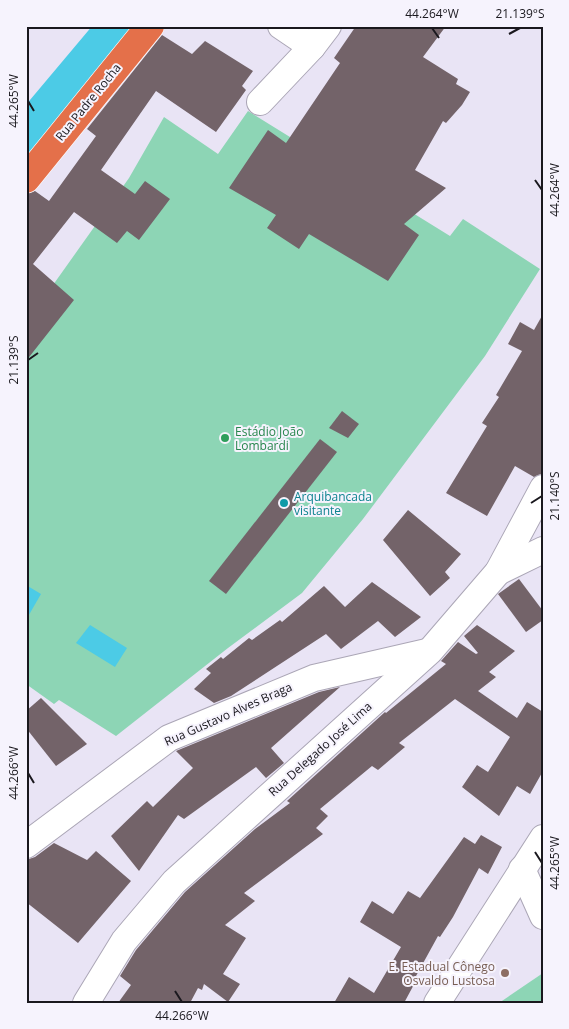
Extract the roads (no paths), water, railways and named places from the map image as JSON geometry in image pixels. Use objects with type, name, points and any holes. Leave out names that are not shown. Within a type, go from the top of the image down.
[{"type":"highway","name":"Rua Padre Rocha","points":[[26,178],[150,26]]},
{"type":"street","points":[[282,26],[312,47]]},
{"type":"street","points":[[260,102],[312,47],[328,26]]},
{"type":"street","name":"Rua Delegado José Lima","points":[[86,1003],[124,941],[174,882],[430,651],[498,572],[543,488]]},
{"type":"street","points":[[498,572],[543,550]]},
{"type":"street","name":"Rua Gustavo Alves Braga","points":[[26,845],[169,738],[314,678],[430,651]]},
{"type":"street","points":[[436,1003],[543,838]]},
{"type":"street","points":[[522,869],[543,916]]},
{"type":"water","points":[[26,585],[41,594],[26,620]]},
{"type":"water","points":[[90,625],[127,648],[115,667],[76,643]]},
{"type":"waterway","points":[[26,139],[121,26]]},
{"type":"place","name":"Estádio João Lombardi","points":[[225,438]]},
{"type":"place","name":"Arquibancada visitante","points":[[284,503]]},
{"type":"place","name":"E. Estadual Cônego Osvaldo Lustosa","points":[[505,973]]}]
